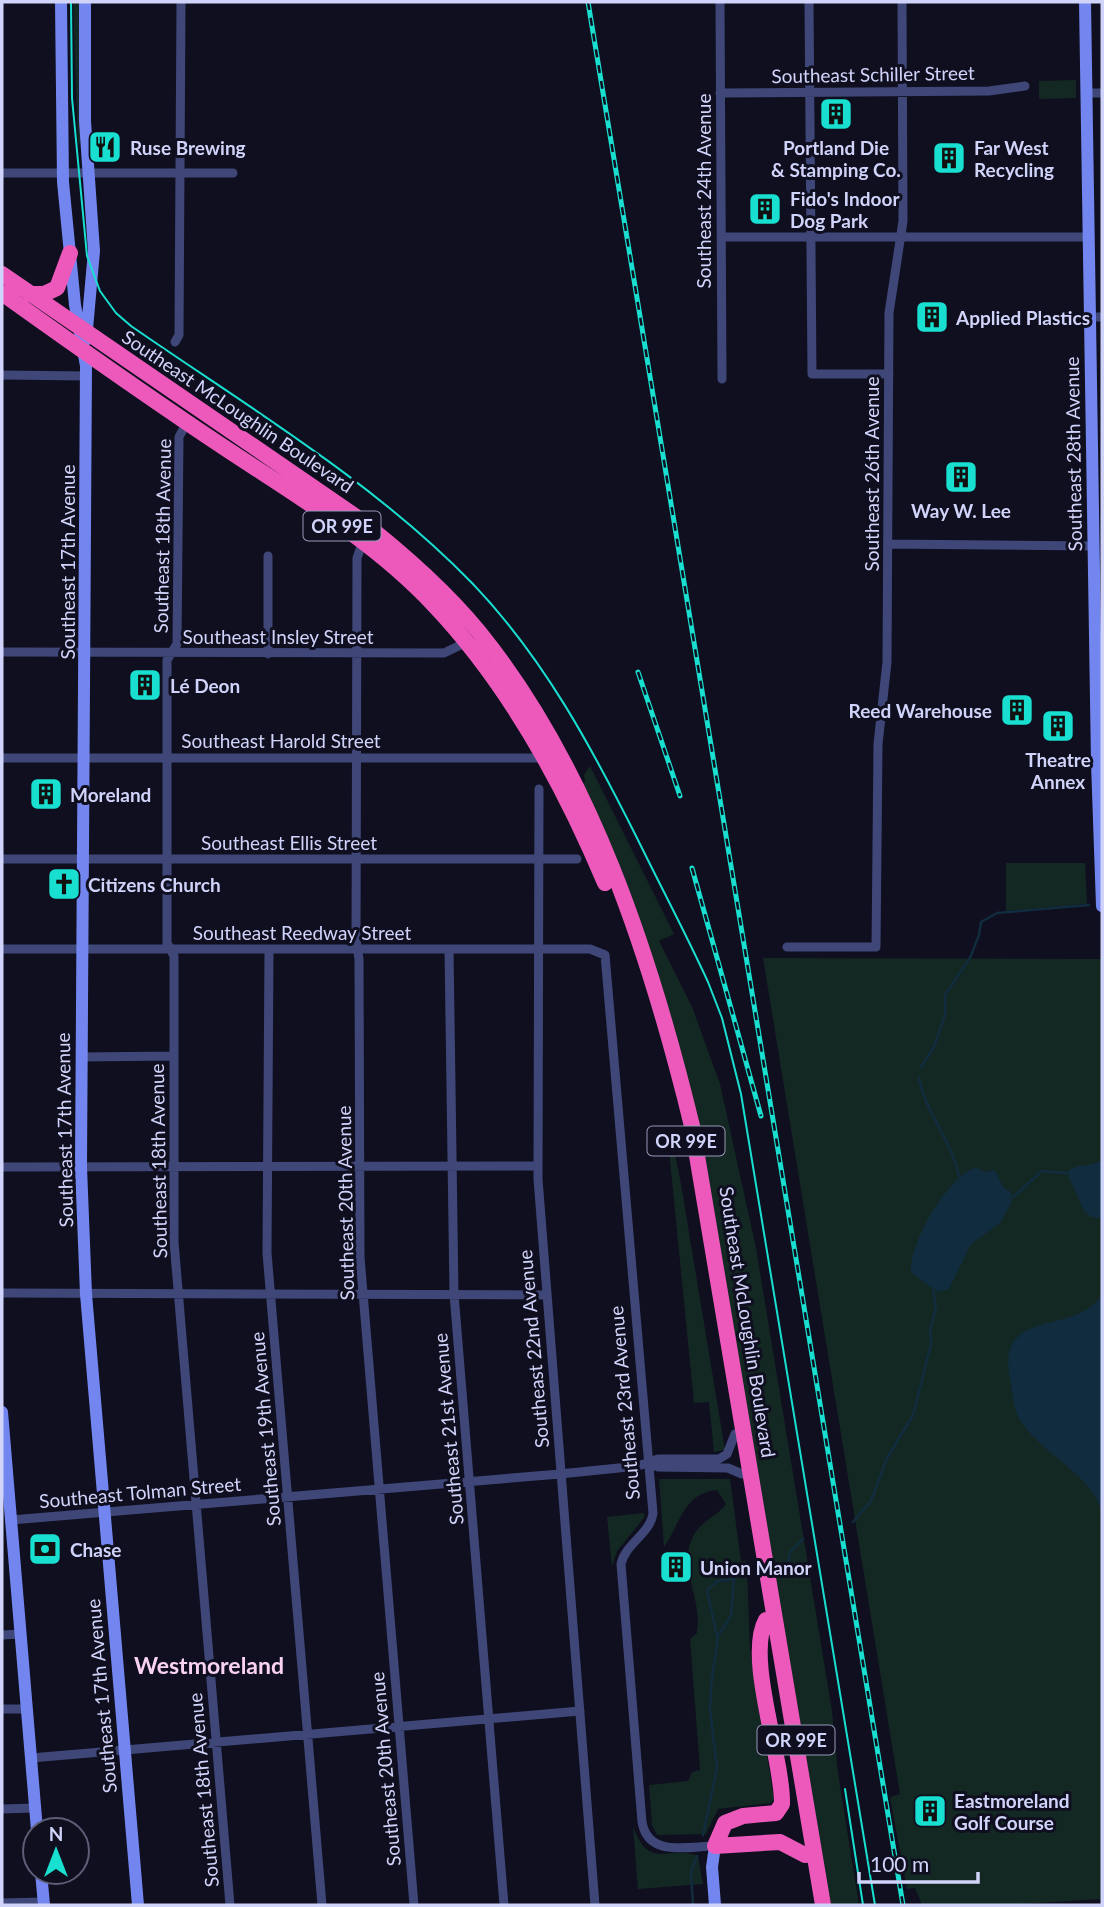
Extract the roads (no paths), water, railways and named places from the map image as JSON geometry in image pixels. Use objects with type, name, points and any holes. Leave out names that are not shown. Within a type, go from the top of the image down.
[{"type":"highway","points":[[30,294],[44,294],[57,288],[70,253]]},
{"type":"highway","name":"Southeast McLoughlin Boulevard","points":[[2,274],[355,516],[422,572],[478,630],[509,671],[560,758],[596,831],[624,904],[680,1076],[702,1176],[762,1569],[766,1620],[813,1905]]},
{"type":"highway","name":"Southeast McLoughlin Boulevard","points":[[2,293],[363,541],[424,594],[467,642],[510,701],[543,758],[604,879],[636,963],[663,1050],[696,1190],[742,1474],[762,1569],[823,1905]]},
{"type":"highway","points":[[766,1620],[760,1630],[760,1660],[782,1804],[776,1813],[743,1816],[725,1823],[715,1846],[780,1842],[805,1855]]},
{"type":"street","name":"Southeast 17th Avenue","points":[[61,2],[63,173],[70,253],[84,331],[86,376],[86,653],[81,950],[81,1167],[86,1294],[138,1905]]},
{"type":"street","name":"Southeast 17th Avenue","points":[[84,331],[94,251],[87,173],[85,2]]},
{"type":"street","points":[[175,342],[180,335],[181,2]]},
{"type":"street","name":"Southeast 24th Avenue","points":[[720,2],[722,379]]},
{"type":"street","points":[[809,2],[812,374],[889,374]]},
{"type":"street","name":"Southeast 26th Avenue","points":[[787,947],[876,947],[877,744],[887,662],[890,303],[901,237],[902,2]]},
{"type":"street","name":"Southeast 28th Avenue","points":[[1085,2],[1088,237],[1096,317],[1102,902]]},
{"type":"street","name":"Southeast Schiller Street","points":[[720,93],[989,91],[1025,86]]},
{"type":"street","points":[[1087,93],[1102,93]]},
{"type":"street","points":[[2,173],[233,173]]},
{"type":"street","points":[[721,237],[1088,237]]},
{"type":"street","points":[[2,375],[86,376]]},
{"type":"street","name":"Southeast 18th Avenue","points":[[187,422],[179,437],[177,644],[167,660],[167,943],[174,956],[174,1242],[230,1905]]},
{"type":"street","name":"Southeast 20th Avenue","points":[[363,541],[357,558],[361,1165],[359,1222],[378,1489],[414,1905]]},
{"type":"street","points":[[888,544],[1098,547]]},
{"type":"street","points":[[268,556],[268,654]]},
{"type":"street","name":"Southeast Insley Street","points":[[2,652],[444,653],[467,642]]},
{"type":"street","name":"Southeast Harold Street","points":[[2,758],[560,758]]},
{"type":"street","name":"Southeast 22nd Avenue","points":[[539,789],[538,1166],[545,1295],[595,1905]]},
{"type":"street","name":"Southeast Ellis Street","points":[[2,859],[577,859]]},
{"type":"street","name":"Southeast Reedway Street","points":[[2,949],[594,949],[602,952]]},
{"type":"street","name":"Southeast 19th Avenue","points":[[269,949],[267,1239],[322,1905]]},
{"type":"street","name":"Southeast 21st Avenue","points":[[449,949],[450,1165],[454,1294],[505,1905]]},
{"type":"street","name":"Southeast 23rd Avenue","points":[[602,952],[608,963],[653,1518],[624,1554],[621,1564],[643,1828],[651,1841],[661,1846],[715,1846]]},
{"type":"street","points":[[81,1057],[174,1056]]},
{"type":"street","points":[[2,1167],[538,1166]]},
{"type":"street","points":[[2,1293],[545,1295]]},
{"type":"street","points":[[2,1412],[11,1520],[7,1540],[20,1634],[36,1816]]},
{"type":"street","name":"Southeast Tolman Street","points":[[11,1520],[560,1474],[648,1464],[658,1459],[724,1458],[735,1434]]},
{"type":"street","name":"Southeast Tolman Street","points":[[648,1464],[658,1467],[728,1468],[742,1474]]},
{"type":"street","points":[[2,1634],[20,1634]]},
{"type":"street","points":[[2,1709],[27,1709]]},
{"type":"street","points":[[31,1758],[580,1711]]},
{"type":"street","points":[[2,1809],[35,1808]]},
{"type":"street","points":[[715,1846],[712,1867],[715,1905]]},
{"type":"street","points":[[2,1903],[43,1904],[42,1886]]},
{"type":"water","points":[[1102,1159],[1102,1218],[1091,1217],[1083,1209],[1067,1173],[1075,1167],[1094,1164]]},
{"type":"water","points":[[976,1167],[985,1172],[995,1170],[1003,1187],[1011,1192],[1012,1202],[1000,1223],[971,1244],[949,1289],[937,1292],[911,1272],[912,1259],[923,1228],[942,1197],[965,1173]]},
{"type":"water","points":[[1102,1295],[1102,1514],[1088,1487],[1038,1442],[1018,1416],[1010,1379],[1009,1356],[1014,1341],[1025,1331],[1073,1316],[1089,1308]]},
{"type":"waterway","points":[[921,1067],[934,1047],[945,1015],[945,995],[970,958],[981,922],[997,913],[1089,905]]},
{"type":"waterway","points":[[919,1078],[922,1091],[959,1176]]},
{"type":"waterway","points":[[1013,1197],[1042,1171],[1067,1173]]},
{"type":"waterway","points":[[853,1522],[871,1501],[887,1458],[913,1415],[931,1344],[930,1330],[936,1307],[933,1291]]},
{"type":"waterway","points":[[778,1566],[788,1565],[790,1552],[803,1539]]},
{"type":"waterway","points":[[703,1835],[717,1768],[710,1709],[718,1636],[731,1616],[734,1579],[746,1571]]},
{"type":"waterway","points":[[717,1635],[707,1590],[718,1581],[734,1579]]},
{"type":"waterway","points":[[693,1905],[691,1872],[697,1856]]},
{"type":"tram line","points":[[71,2],[72,98],[87,256],[100,291],[116,313],[131,326],[308,447],[393,511],[434,546],[498,612],[544,673],[584,738],[621,806],[708,982],[722,1018],[741,1094],[875,1905]]},
{"type":"tram line","points":[[845,1789],[863,1905]]},
{"type":"railway","points":[[588,2],[903,1905]]},
{"type":"railway","points":[[638,672],[680,796]]},
{"type":"railway","points":[[692,868],[761,1116]]},
{"type":"place","name":"Portland Die & Stamping Co.","points":[[836,114]]},
{"type":"place","name":"Ruse Brewing","points":[[105,147]]},
{"type":"place","name":"Far West Recycling","points":[[949,158]]},
{"type":"place","name":"Fido's Indoor Dog Park","points":[[765,209]]},
{"type":"place","name":"Applied Plastics","points":[[932,317]]},
{"type":"place","name":"Way W. Lee","points":[[961,477]]},
{"type":"place","name":"Lé Deon","points":[[145,685]]},
{"type":"place","name":"Reed Warehouse","points":[[1017,710]]},
{"type":"place","name":"Theatre Annex","points":[[1058,726]]},
{"type":"place","name":"Moreland","points":[[46,794]]},
{"type":"place","name":"Citizens Church","points":[[64,884]]},
{"type":"place","name":"Chase","points":[[45,1549]]},
{"type":"place","name":"Union Manor","points":[[676,1567]]},
{"type":"place","name":"Eastmoreland Golf Course","points":[[930,1811]]},
{"type":"district","name":"Westmoreland","points":[[209,1665]]}]
